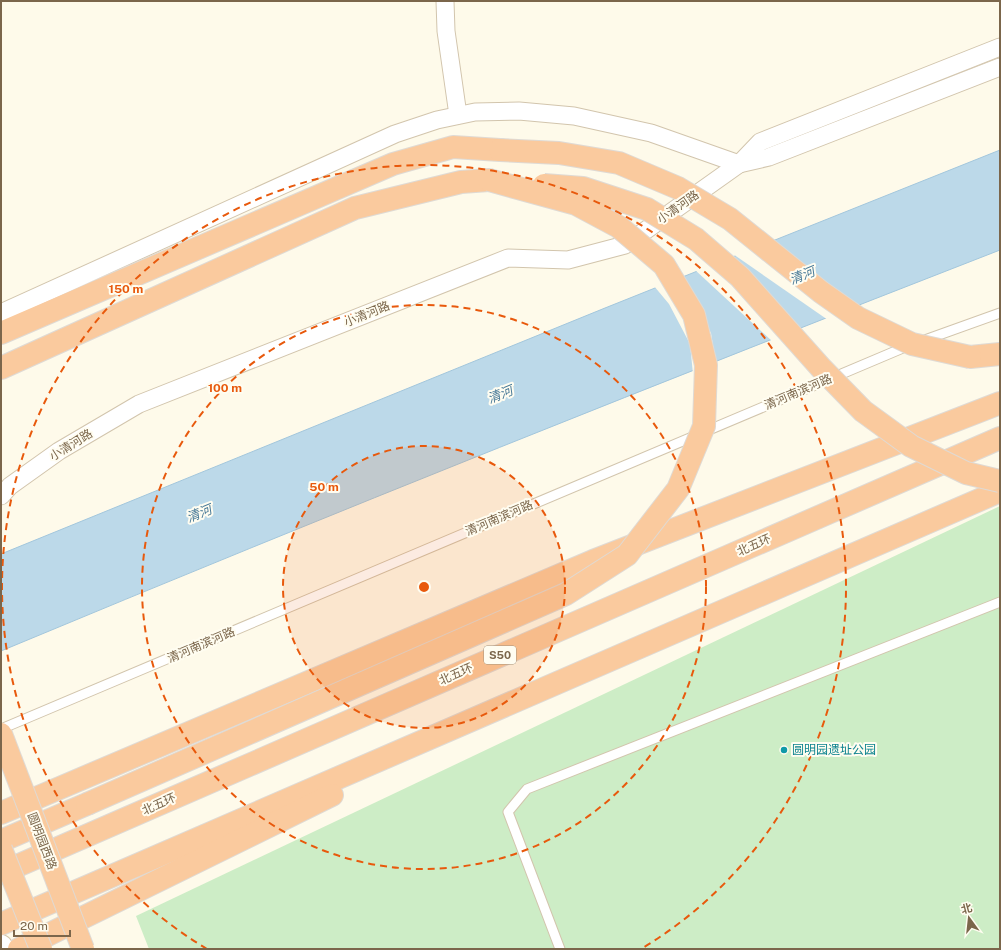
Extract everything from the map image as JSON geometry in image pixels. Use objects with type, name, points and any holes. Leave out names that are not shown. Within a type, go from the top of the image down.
[{"type":"highway","points":[[1,333],[24,325],[393,164],[453,147],[559,153],[619,163],[678,188],[730,219],[821,292],[858,318],[912,344],[970,357],[1000,354]]},
{"type":"highway","points":[[1,368],[355,208],[461,182],[489,180],[583,188],[647,209],[696,239],[740,277],[822,369],[863,411],[911,446],[966,474],[1000,481]]},
{"type":"highway","points":[[1,841],[566,594],[627,555],[678,489],[704,426],[706,365],[694,315],[664,265],[619,227],[576,204],[489,180]]},
{"type":"highway","points":[[1,813],[593,561],[1000,403]]},
{"type":"highway","name":"北五环","points":[[1,873],[1000,438]]},
{"type":"highway","points":[[1,924],[611,658],[1000,491]]},
{"type":"highway","points":[[19,949],[611,658]]},
{"type":"highway","name":"圆明园西路","points":[[1,734],[83,949]]},
{"type":"highway","points":[[1,849],[41,949]]},
{"type":"street","points":[[445,1],[446,31],[458,115]]},
{"type":"street","name":"小清河路","points":[[1,496],[10,486],[59,451],[139,404],[508,258],[568,260],[625,245],[739,164],[760,142],[1000,47]]},
{"type":"street","name":"小清河路","points":[[739,164],[769,157],[1000,67]]},
{"type":"street","points":[[1,313],[396,134],[437,120],[458,115],[475,112],[519,111],[574,116],[651,133],[739,164]]},
{"type":"lane","name":"清河南滨河路","points":[[1,729],[902,348],[1000,313]]},
{"type":"lane","points":[[560,949],[508,812],[527,789],[1000,602]]},
{"type":"green space","name":"圆明园遗址公园","points":[[1000,506],[1000,949],[149,949],[136,916]]},
{"type":"water","name":"清河","points":[[1000,150],[1000,250],[499,448],[250,548],[1,651],[1,554],[605,308]]},
{"type":"pier","points":[[757,244],[850,311],[828,320],[733,254]]},
{"type":"pier","points":[[717,260],[796,333],[773,342],[694,269]]},
{"type":"pier","points":[[678,276],[689,292],[711,333],[716,364],[693,374],[690,344],[669,304],[654,286]]},
{"type":"place","name":"圆明园遗址公园","points":[[784,750]]}]
